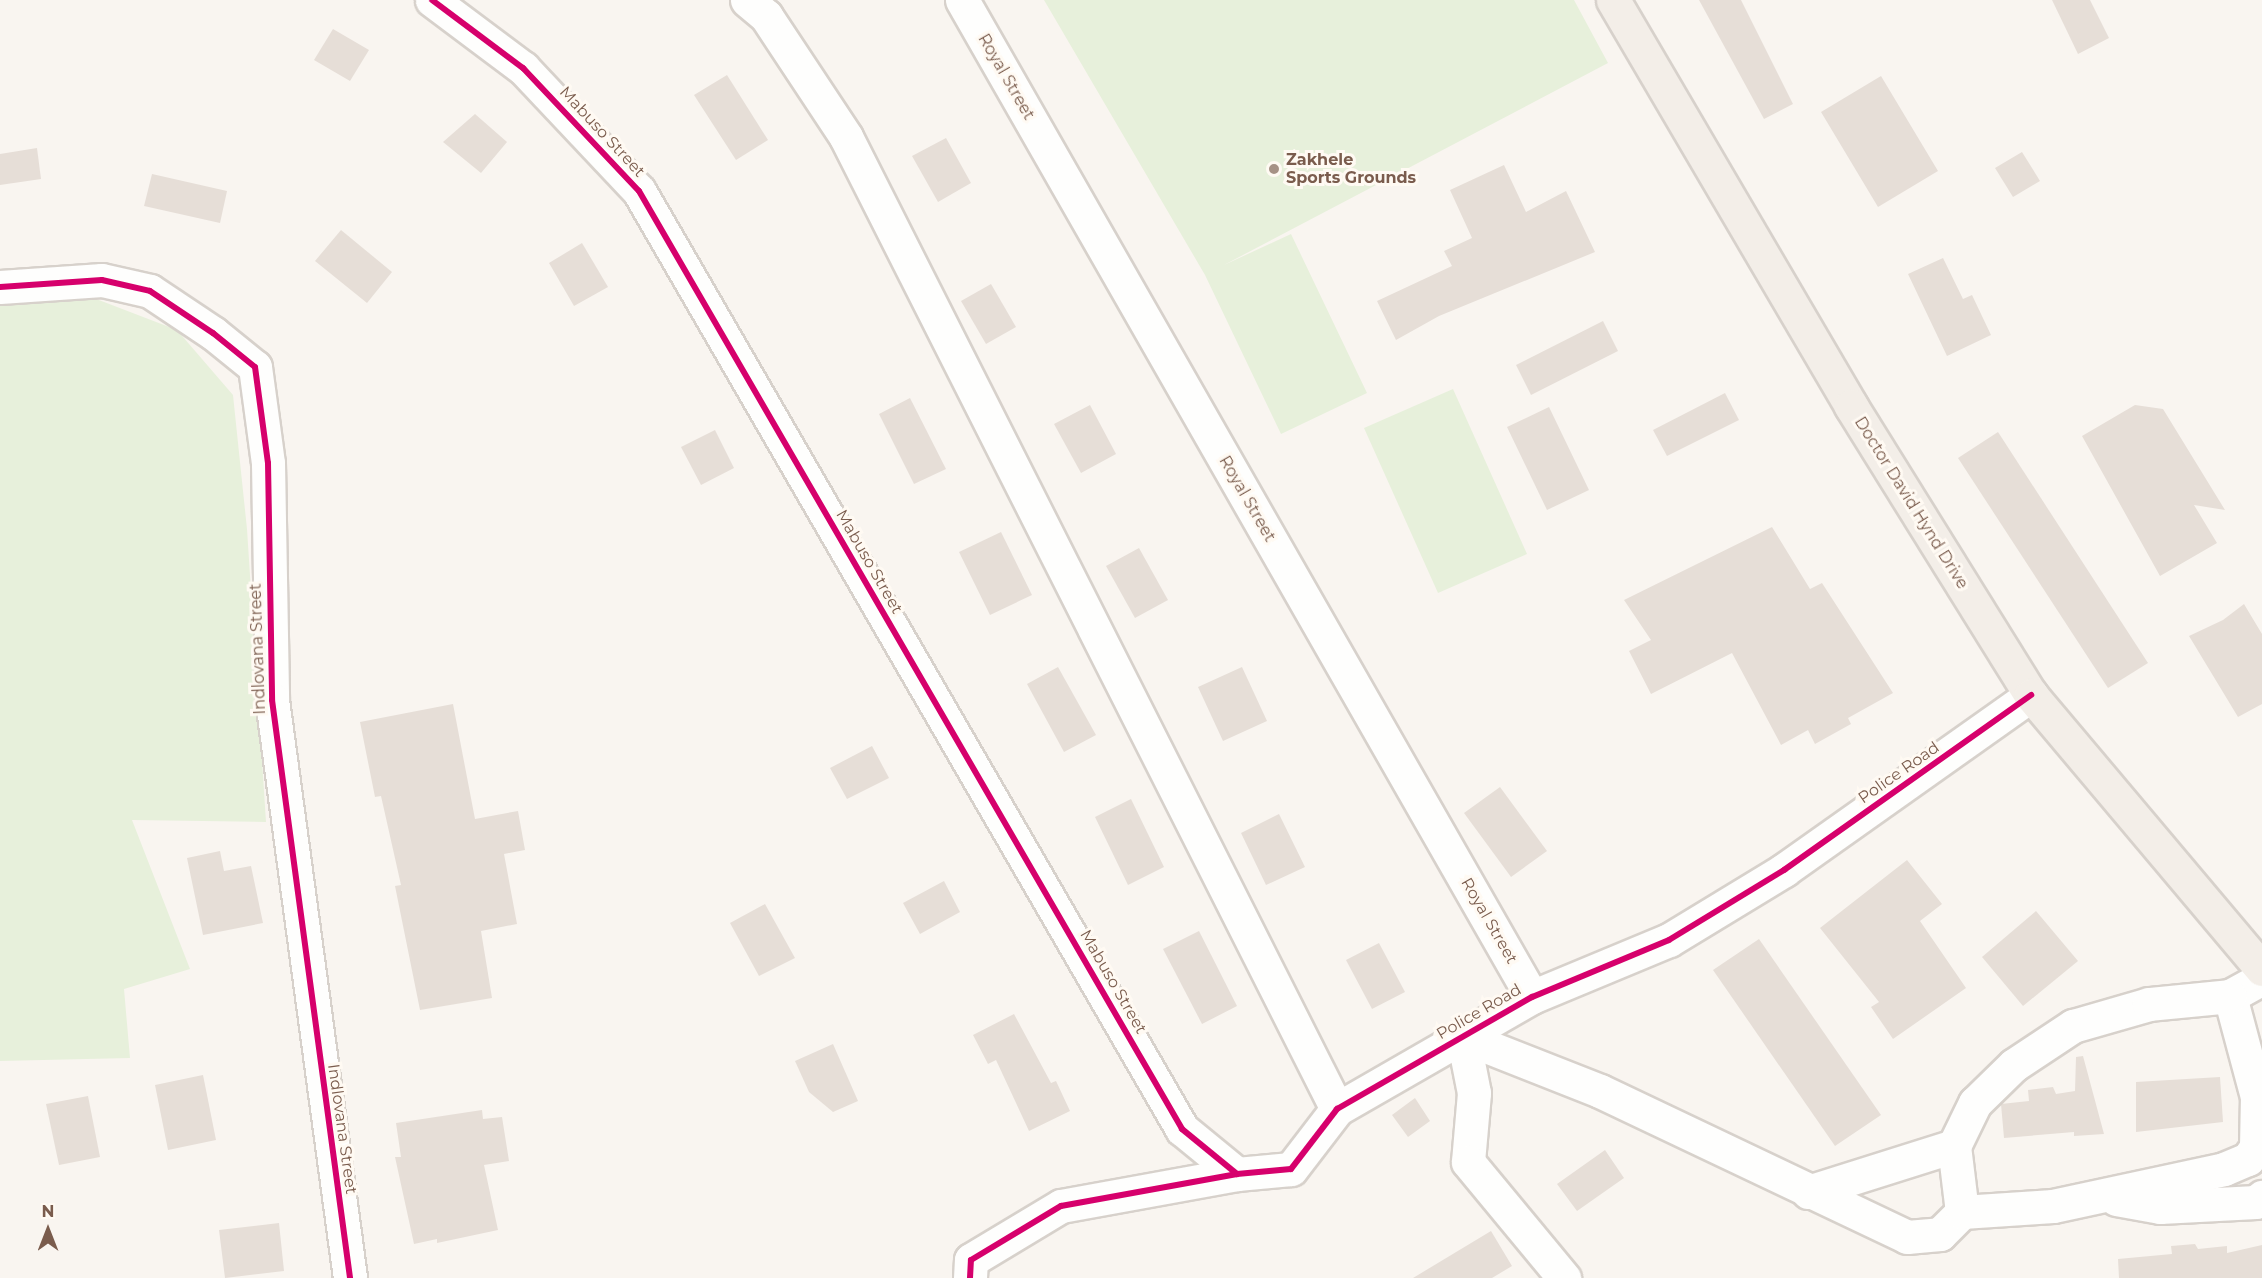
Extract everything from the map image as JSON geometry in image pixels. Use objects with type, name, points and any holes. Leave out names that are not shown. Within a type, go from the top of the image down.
[{"type":"main road","name":"Doctor David Hynd Drive","points":[[1613,0],[1851,406],[2031,695],[2262,969]]},
{"type":"street","name":"Mabuso Street","points":[[432,0],[523,68],[639,191],[1182,1129],[1238,1174]]},
{"type":"street","points":[[747,0],[766,15],[846,137],[1337,1109]]},
{"type":"street","name":"Royal Street","points":[[962,0],[1532,997]]},
{"type":"street","name":"Indlovana Street","points":[[0,287],[102,280],[150,291],[213,333],[255,367],[268,463],[272,700],[350,1278]]},
{"type":"street","name":"Police Road","points":[[970,1278],[971,1260],[1061,1206],[1238,1174],[1291,1169],[1337,1109],[1532,997],[1669,940],[1784,870],[2031,695]]},
{"type":"street","points":[[1962,1212],[1954,1146],[1975,1103],[2014,1065],[2073,1026],[2149,1004],[2230,996],[2262,978]]},
{"type":"street","points":[[1463,1037],[1600,1091],[1808,1192],[1907,1237],[1940,1234],[1962,1212],[2053,1206],[2224,1169],[2248,1159],[2259,1149],[2257,1097],[2230,996]]},
{"type":"street","name":"Police Road","points":[[1463,1037],[1474,1093],[1468,1162],[1564,1278]]},
{"type":"street","points":[[1808,1192],[1954,1146]]},
{"type":"street","points":[[2082,1199],[2132,1198],[2160,1207],[2256,1202],[2262,1197]]},
{"type":"green space","name":"Zakhele Sports Grounds","points":[[1044,0],[1574,0],[1608,63],[1224,265],[1291,234],[1367,393],[1281,434],[1205,275]]},
{"type":"green space","points":[[91,297],[177,330],[233,395],[247,529],[266,822],[132,820],[190,969],[124,989],[130,1058],[0,1061],[0,303]]},
{"type":"green space","points":[[1453,389],[1527,554],[1438,593],[1364,428]]},
{"type":"building","points":[[1699,0],[1741,0],[1793,104],[1764,119]]},
{"type":"building","points":[[2052,0],[2090,0],[2109,38],[2078,54]]},
{"type":"building","points":[[333,29],[369,50],[350,81],[314,60]]},
{"type":"building","points":[[727,75],[768,140],[736,160],[694,95]]},
{"type":"building","points":[[1881,76],[1938,171],[1878,207],[1821,112]]},
{"type":"building","points":[[475,114],[507,142],[481,173],[443,142]]},
{"type":"building","points":[[946,138],[971,183],[938,202],[912,156]]},
{"type":"building","points":[[37,148],[41,179],[0,185],[0,154]]},
{"type":"building","points":[[2022,152],[2040,181],[2013,197],[1995,168]]},
{"type":"building","points":[[1504,165],[1526,212],[1566,191],[1595,252],[1439,316],[1396,340],[1377,301],[1452,266],[1444,251],[1472,238],[1450,190]]},
{"type":"building","points":[[152,174],[227,191],[220,223],[144,206]]},
{"type":"building","points":[[341,230],[392,272],[367,303],[315,261]]},
{"type":"building","points":[[582,243],[608,287],[574,306],[549,263]]},
{"type":"building","points":[[1943,258],[1963,299],[1972,295],[1991,335],[1947,356],[1908,274]]},
{"type":"building","points":[[991,284],[1016,327],[986,344],[961,301]]},
{"type":"building","points":[[1603,321],[1618,351],[1531,395],[1516,365]]},
{"type":"building","points":[[1725,393],[1739,420],[1667,456],[1653,430]]},
{"type":"building","points":[[910,398],[946,469],[914,484],[879,414]]},
{"type":"building","points":[[1090,405],[1116,454],[1081,473],[1054,424]]},
{"type":"building","points":[[2135,405],[2163,409],[2225,510],[2194,505],[2217,543],[2160,576],[2082,436]]},
{"type":"building","points":[[1549,407],[1589,490],[1547,510],[1507,427]]},
{"type":"building","points":[[715,430],[734,468],[701,485],[681,447]]},
{"type":"building","points":[[1998,432],[2148,663],[2108,688],[1958,458]]},
{"type":"building","points":[[1772,527],[1810,589],[1822,583],[1893,693],[1848,718],[1851,724],[1815,744],[1808,730],[1781,745],[1732,653],[1651,694],[1629,651],[1651,640],[1624,600]]},
{"type":"building","points":[[1001,532],[1032,595],[990,615],[959,552]]},
{"type":"building","points":[[1139,548],[1168,600],[1135,618],[1106,566]]},
{"type":"building","points":[[2244,604],[2262,634],[2262,704],[2238,717],[2189,636],[2223,620]]},
{"type":"building","points":[[1058,667],[1096,735],[1064,752],[1027,684]]},
{"type":"building","points":[[1242,667],[1267,721],[1223,741],[1198,687]]},
{"type":"building","points":[[453,704],[475,819],[518,811],[525,850],[504,854],[517,924],[481,931],[492,998],[420,1010],[395,886],[401,885],[381,796],[375,797],[360,722]]},
{"type":"building","points":[[872,746],[889,778],[847,799],[830,768]]},
{"type":"building","points":[[1500,787],[1547,851],[1511,877],[1464,813]]},
{"type":"building","points":[[1131,799],[1164,867],[1128,885],[1095,817]]},
{"type":"building","points":[[1279,814],[1305,867],[1266,885],[1241,833]]},
{"type":"building","points":[[220,851],[224,871],[251,866],[263,923],[203,935],[187,858]]},
{"type":"building","points":[[1907,860],[1942,904],[1920,921],[1966,988],[1893,1039],[1871,1007],[1879,1002],[1820,928]]},
{"type":"building","points":[[944,881],[960,912],[920,934],[903,903]]},
{"type":"building","points":[[765,904],[795,958],[759,976],[730,923]]},
{"type":"building","points":[[2036,911],[2078,961],[2023,1006],[1982,957]]},
{"type":"building","points":[[1199,931],[1237,1006],[1202,1024],[1163,949]]},
{"type":"building","points":[[1759,939],[1881,1115],[1835,1146],[1713,970]]},
{"type":"building","points":[[1379,943],[1405,992],[1372,1009],[1346,960]]},
{"type":"building","points":[[1014,1014],[1051,1083],[1056,1081],[1070,1111],[1029,1131],[996,1060],[988,1064],[973,1035]]},
{"type":"building","points":[[833,1044],[858,1101],[833,1112],[809,1092],[795,1061]]},
{"type":"building","points":[[2083,1056],[2104,1134],[2074,1136],[2074,1132],[2004,1138],[2001,1104],[2029,1101],[2028,1090],[2053,1087],[2056,1094],[2075,1091],[2076,1057]]},
{"type":"building","points":[[203,1075],[216,1140],[168,1150],[155,1085]]},
{"type":"building","points":[[2220,1077],[2223,1122],[2136,1132],[2136,1082]]},
{"type":"building","points":[[88,1096],[100,1157],[59,1165],[46,1104]]},
{"type":"building","points":[[1415,1098],[1430,1121],[1408,1137],[1392,1115]]},
{"type":"building","points":[[482,1110],[483,1119],[502,1117],[509,1161],[484,1165],[498,1230],[437,1243],[437,1239],[414,1244],[395,1157],[401,1157],[396,1123]]},
{"type":"building","points":[[1605,1150],[1624,1178],[1577,1211],[1557,1184]]},
{"type":"building","points":[[279,1223],[284,1271],[225,1278],[219,1230]]},
{"type":"building","points":[[1491,1231],[1512,1266],[1492,1278],[1413,1278]]},
{"type":"building","points":[[2195,1244],[2198,1249],[2227,1246],[2227,1253],[2262,1245],[2262,1278],[2119,1278],[2118,1259],[2172,1254],[2171,1246]]},
{"type":"cycle path","points":[[432,0],[523,68],[639,191],[1182,1129],[1237,1174]]},
{"type":"cycle path","points":[[0,287],[102,280],[150,291],[213,333],[255,367],[268,463],[272,700],[350,1278]]},
{"type":"cycle path","points":[[970,1278],[971,1260],[1061,1206],[1237,1174],[1291,1169],[1337,1109],[1532,997],[1669,940],[1784,870],[2031,695]]},
{"type":"place","name":"Zakhele Sports Grounds","points":[[1274,169]]}]
